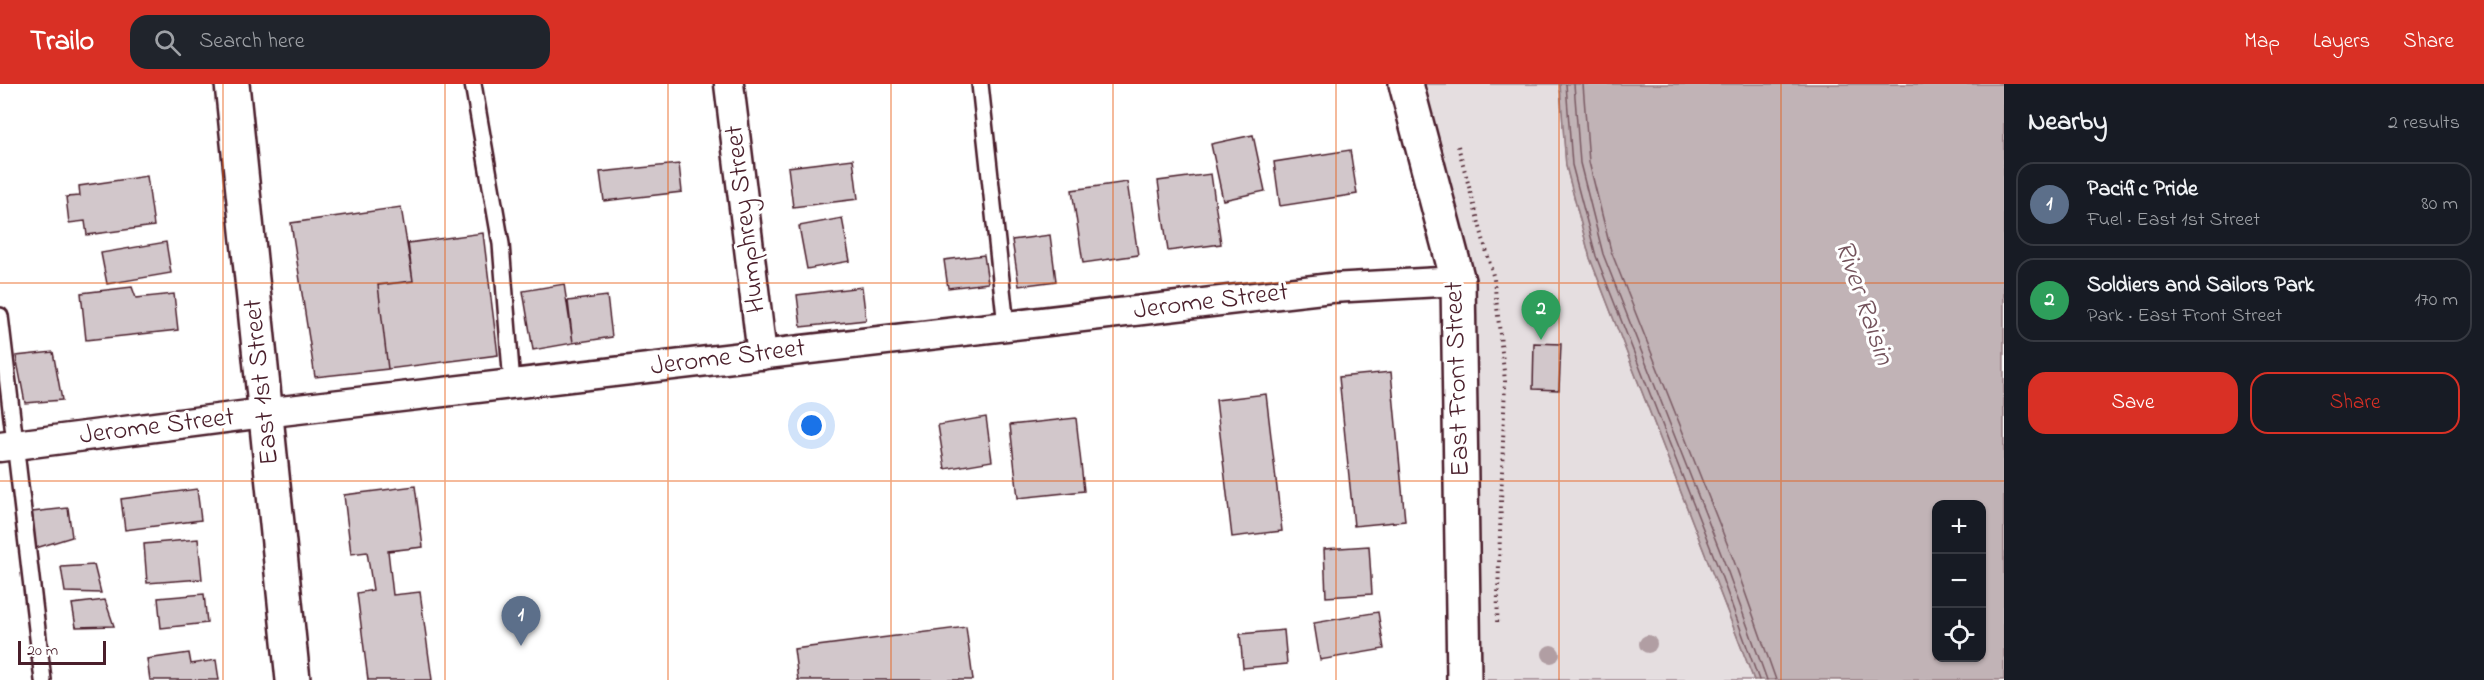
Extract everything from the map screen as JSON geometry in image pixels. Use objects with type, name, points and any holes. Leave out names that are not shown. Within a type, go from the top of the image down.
[{"type":"street","name":"East 1st Street","points":[[232,84],[293,680]]},
{"type":"street","name":"Humphrey Street","points":[[729,84],[762,355]]},
{"type":"street","name":"East Front Street","points":[[1406,84],[1458,281],[1464,680]]},
{"type":"street","name":"Jerome Street","points":[[7,446],[264,413],[1331,288],[1458,281]]},
{"type":"lane","points":[[473,84],[501,244],[512,384]]},
{"type":"lane","points":[[980,84],[1006,326]]},
{"type":"lane","points":[[0,316],[7,446],[43,680]]},
{"type":"shaded area","points":[[1406,84],[1560,84],[1566,166],[1590,258],[1754,680],[1463,680],[1458,281]]},
{"type":"water","name":"River Raisin","points":[[1560,84],[2004,84],[2004,680],[1754,680],[1590,258],[1566,166]]},
{"type":"building","points":[[1253,135],[1265,191],[1223,200],[1211,144]]},
{"type":"building","points":[[1350,150],[1357,194],[1280,206],[1274,162]]},
{"type":"building","points":[[853,159],[858,199],[793,207],[788,167]]},
{"type":"building","points":[[679,164],[682,192],[604,201],[600,172]]},
{"type":"building","points":[[1211,174],[1221,244],[1168,251],[1158,181]]},
{"type":"building","points":[[147,176],[154,226],[87,235],[85,221],[69,223],[66,197],[80,196],[79,186]]},
{"type":"building","points":[[1127,182],[1138,255],[1083,263],[1072,190]]},
{"type":"building","points":[[401,207],[413,281],[378,285],[388,369],[315,377],[291,223]]},
{"type":"building","points":[[842,218],[850,261],[807,269],[799,226]]},
{"type":"building","points":[[483,233],[498,355],[388,369],[378,285],[413,281],[408,243]]},
{"type":"building","points":[[1050,235],[1056,281],[1019,286],[1012,240]]},
{"type":"building","points":[[166,242],[171,273],[107,284],[101,253]]},
{"type":"building","points":[[984,255],[988,283],[948,288],[944,260]]},
{"type":"building","points":[[564,284],[573,343],[533,350],[523,291]]},
{"type":"building","points":[[132,287],[136,298],[174,294],[178,330],[86,340],[81,293]]},
{"type":"building","points":[[862,287],[866,320],[801,327],[797,295]]},
{"type":"building","points":[[607,296],[612,337],[573,343],[568,301]]},
{"type":"building","points":[[1534,343],[1561,344],[1559,390],[1533,389]]},
{"type":"building","points":[[53,352],[62,400],[25,403],[16,356]]},
{"type":"building","points":[[1391,372],[1405,521],[1354,526],[1339,377]]},
{"type":"building","points":[[1266,394],[1282,531],[1232,537],[1216,400]]},
{"type":"building","points":[[986,417],[992,461],[945,469],[938,425]]},
{"type":"building","points":[[1076,418],[1084,491],[1018,498],[1010,425]]},
{"type":"building","points":[[415,486],[423,547],[388,551],[393,595],[420,592],[432,680],[368,680],[357,593],[373,590],[367,552],[351,554],[344,495]]},
{"type":"building","points":[[197,489],[201,520],[125,530],[121,499]]},
{"type":"building","points":[[68,508],[72,537],[36,548],[32,512]]},
{"type":"building","points":[[198,539],[202,579],[147,583],[144,544]]},
{"type":"building","points":[[1369,546],[1372,594],[1326,597],[1324,549]]},
{"type":"building","points":[[94,565],[101,593],[65,592],[61,567]]},
{"type":"building","points":[[204,594],[207,623],[161,628],[158,598]]},
{"type":"building","points":[[105,600],[114,626],[76,627],[72,604]]},
{"type":"building","points":[[1378,612],[1384,649],[1320,660],[1314,623]]},
{"type":"building","points":[[966,627],[973,680],[798,680],[794,649]]},
{"type":"building","points":[[1284,630],[1287,664],[1243,668],[1240,634]]},
{"type":"building","points":[[189,653],[191,664],[216,660],[219,680],[150,680],[147,659]]},
{"type":"place","name":"Soldiers and Sailors Park","points":[[1541,340]]},
{"type":"place","name":"Pacific Pride","points":[[521,646]]}]
